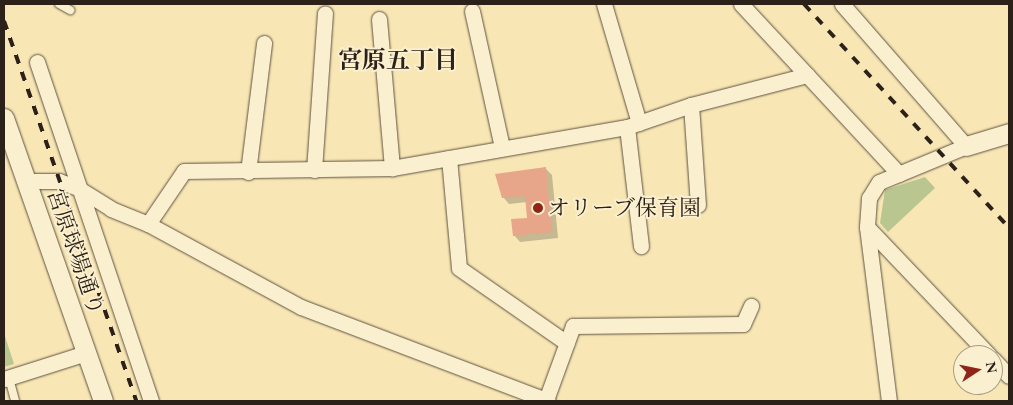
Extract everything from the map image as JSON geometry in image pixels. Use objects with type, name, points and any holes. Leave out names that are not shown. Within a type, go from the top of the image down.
[{"type":"street","points":[[604,4],[633,125],[641,246]]},
{"type":"street","points":[[741,4],[899,174]]},
{"type":"street","points":[[850,6],[966,146]]},
{"type":"street","points":[[472,11],[502,148]]},
{"type":"street","points":[[314,170],[325,13]]},
{"type":"street","points":[[379,19],[392,168]]},
{"type":"street","points":[[248,172],[264,43]]},
{"type":"street","points":[[36,62],[151,401]]},
{"type":"street","points":[[148,224],[184,171],[248,172],[392,168],[633,125],[691,105],[807,75]]},
{"type":"street","points":[[691,105],[698,205]]},
{"type":"street","name":"宮原球場通り","points":[[4,118],[103,401]]},
{"type":"street","points":[[889,401],[867,227],[869,198],[879,182],[966,146],[1009,133]]},
{"type":"street","points":[[449,158],[459,268],[567,343]]},
{"type":"street","points":[[26,181],[60,182],[78,188],[111,209],[148,224],[301,307],[547,401],[573,326],[743,324],[751,306]]},
{"type":"street","points":[[867,227],[980,345]]},
{"type":"street","points":[[6,379],[86,353]]},
{"type":"lane","points":[[59,4],[70,10]]},
{"type":"lane","points":[[6,379],[15,401]]},
{"type":"green space","points":[[925,177],[935,188],[888,232],[880,223],[885,190]]},
{"type":"green space","points":[[4,333],[14,364],[4,367]]},
{"type":"building","name":"オリーブ保育園","points":[[546,167],[552,232],[513,236],[511,219],[527,218],[525,196],[502,198],[495,174]]},
{"type":"railway","points":[[804,4],[1009,228]]},
{"type":"railway","points":[[4,21],[136,401]]},
{"type":"place","name":"オリーブ保育園","points":[[538,208]]},
{"type":"district","name":"宮原五丁目","points":[[398,60]]}]
